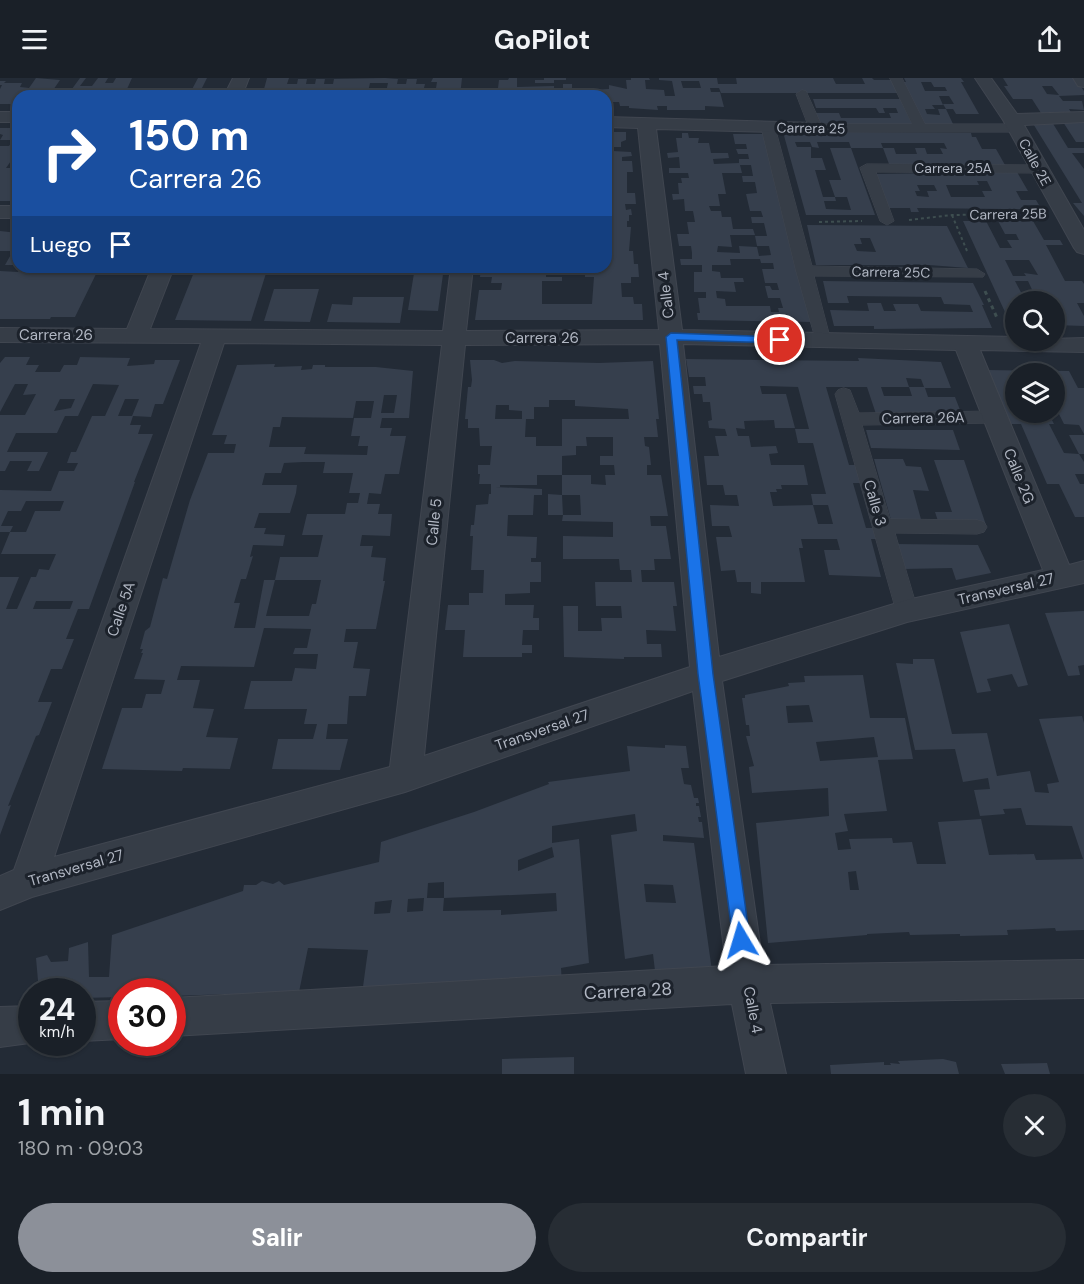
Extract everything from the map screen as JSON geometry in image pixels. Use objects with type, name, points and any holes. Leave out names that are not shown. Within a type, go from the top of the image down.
[{"type":"street","points":[[896,78],[921,129]]},
{"type":"street","name":"Calle 2E","points":[[984,78],[1074,225],[1084,248]]},
{"type":"street","points":[[1081,78],[1084,82]]},
{"type":"street","points":[[802,94],[816,128]]},
{"type":"street","points":[[1014,124],[1084,117]]},
{"type":"street","name":"Carrera 25","points":[[612,122],[921,129],[1014,124]]},
{"type":"street","name":"Calle 4","points":[[646,123],[706,674],[747,984],[766,1074]]},
{"type":"street","points":[[768,127],[823,341]]},
{"type":"street","name":"Carrera 25A","points":[[887,221],[867,168],[1039,169]]},
{"type":"street","name":"Carrera 25C","points":[[804,271],[977,274]]},
{"type":"street","points":[[136,336],[161,273]]},
{"type":"street","name":"Calle 5","points":[[405,777],[461,273]]},
{"type":"street","name":"Carrera 26","points":[[0,335],[671,337],[1084,345]]},
{"type":"street","name":"Calle 5A","points":[[14,887],[215,337]]},
{"type":"street","name":"Calle 2G","points":[[965,342],[995,417],[1072,574]]},
{"type":"street","name":"Calle 3","points":[[844,394],[907,611]]},
{"type":"street","name":"Carrera 26A","points":[[851,419],[995,417]]},
{"type":"street","points":[[882,526],[977,527]]},
{"type":"street","name":"Transversal 27","points":[[14,887],[405,777],[706,674],[907,611],[1072,574]]},
{"type":"street","name":"Carrera 28","points":[[186,1016],[747,984],[1084,979]]},
{"type":"street","points":[[0,1027],[18,1026]]},
{"type":"path","name":"Carrera 25B","points":[[952,215],[1074,225]]},
{"type":"building","points":[[36,78],[60,80],[53,90],[12,90],[12,104],[0,104],[2,85],[0,81],[22,83],[20,87],[29,88]]},
{"type":"building","points":[[80,78],[86,78],[80,86],[92,86],[98,78],[108,78],[105,83],[113,83],[116,78],[132,78],[127,89],[173,90],[71,90]]},
{"type":"building","points":[[198,78],[207,78],[201,90],[192,90]]},
{"type":"building","points":[[267,78],[289,78],[287,84],[297,84],[298,79],[307,79],[306,84],[315,84],[316,79],[325,79],[324,84],[333,84],[334,79],[385,78],[398,79],[397,84],[406,84],[407,79],[417,79],[416,84],[425,84],[424,88],[436,88],[437,82],[431,82],[433,78],[462,78],[461,90],[386,90],[388,83],[370,83],[368,90],[258,90],[264,89]]},
{"type":"building","points":[[517,78],[517,87],[554,86],[554,88],[563,88],[563,84],[572,84],[572,90],[492,90],[498,88],[499,80]]},
{"type":"building","points":[[544,78],[566,78],[566,80],[554,80],[554,83],[535,83],[535,80],[544,80]]},
{"type":"building","points":[[631,78],[649,78],[650,80],[645,80],[646,89],[664,90],[665,96],[675,96],[672,81],[659,80],[659,78],[717,78],[718,84],[737,84],[736,78],[833,78],[836,84],[865,84],[862,78],[872,78],[892,80],[898,93],[721,93],[719,88],[710,88],[711,92],[720,92],[724,107],[705,106],[705,110],[667,110],[667,106],[657,106],[658,110],[629,108],[629,106],[620,106],[619,102],[612,102],[612,90],[591,90],[609,89],[609,85],[627,89],[626,80],[631,80]],"holes":[[[681,81],[699,81],[701,88],[683,88]]]},
{"type":"building","points":[[904,78],[961,78],[979,114],[956,114],[953,109],[946,109],[953,124],[922,124],[902,82],[906,82]],"holes":[[[921,82],[931,82],[934,87],[945,87],[947,91],[925,91]],[[939,96],[949,96],[954,104],[943,104],[946,109],[938,109],[940,115],[927,114],[925,109],[935,109],[932,105],[943,105]]]},
{"type":"building","points":[[1003,78],[1075,78],[1084,91],[1084,95],[1059,96],[1063,101],[1082,101],[1084,110],[1069,109],[1072,114],[1041,113],[1032,99],[1013,99],[1004,86],[1008,86]],"holes":[[[1042,86],[1052,86],[1059,95],[1047,94]]]},
{"type":"building","points":[[813,99],[903,99],[916,127],[818,123],[815,113],[839,113],[841,118],[891,118],[889,113],[898,113],[896,108],[883,108],[885,113],[879,113],[876,108],[816,108]]},
{"type":"building","points":[[1032,122],[1052,122],[1068,148],[1084,148],[1084,153],[1072,153],[1084,169],[1084,216],[1073,203],[1082,203]]},
{"type":"building","points":[[1063,122],[1084,123],[1084,142],[1076,142]]},
{"type":"building","points":[[0,128],[12,128],[12,140],[0,140],[3,135],[0,134]]},
{"type":"building","points":[[612,132],[626,132],[626,140],[621,142],[621,147],[612,147]]},
{"type":"building","points":[[783,132],[971,133],[972,137],[976,137],[982,149],[996,149],[1005,165],[889,164],[883,148],[851,148],[875,215],[806,215]],"holes":[[[795,142],[810,142],[812,147],[819,148],[817,142],[849,142],[851,148],[830,148],[841,180],[829,180],[835,197],[823,197],[815,170],[826,170],[822,158],[811,158],[811,147],[797,147]],[[881,143],[944,143],[947,149],[940,148],[943,154],[927,154],[925,148],[915,148],[917,154],[896,154],[894,148],[883,148]],[[835,197],[847,197],[851,210],[826,209],[824,201],[836,201]]]},
{"type":"building","points":[[682,133],[688,133],[689,138],[699,138],[698,143],[709,143],[711,153],[728,153],[729,158],[713,159],[714,164],[739,163],[739,159],[749,159],[748,154],[738,154],[736,149],[747,149],[746,144],[735,144],[733,134],[765,134],[812,322],[698,320],[697,313],[700,313],[698,298],[706,298],[706,292],[694,292],[694,272],[702,272],[702,265],[681,265],[680,259],[692,259],[692,253],[691,246],[679,246],[677,234],[689,234],[687,222],[695,222],[693,211],[685,211],[684,199],[673,200],[672,194],[679,194],[678,183],[682,183],[681,178],[689,178],[688,173],[669,173],[669,168],[680,168],[679,157],[668,158],[667,153],[678,152],[676,138],[682,138]],"holes":[[[740,165],[751,165],[753,176],[742,176],[743,182],[755,182],[757,193],[746,194],[750,211],[761,211],[763,217],[751,217],[752,223],[764,223],[767,236],[755,236],[757,246],[769,246],[771,255],[759,256],[757,247],[739,246],[740,253],[717,252],[718,246],[732,247],[730,235],[755,235],[753,229],[733,229],[731,217],[722,217],[721,211],[711,211],[709,206],[720,206],[718,194],[726,194],[722,173],[742,173]],[[730,259],[760,259],[761,263],[773,263],[774,269],[762,269],[765,283],[777,283],[779,290],[772,290],[770,286],[765,286],[768,298],[780,298],[783,308],[778,308],[779,312],[771,312],[770,306],[726,306],[725,299],[717,298],[716,291],[736,292],[734,282],[744,282],[743,278],[721,278],[720,272],[712,271],[712,265],[731,265]]]},
{"type":"building","points":[[12,142],[12,160],[6,168],[12,168],[12,201],[0,201],[0,146],[9,146]]},
{"type":"building","points":[[612,147],[613,151],[631,152],[632,156],[622,157],[622,161],[632,161],[633,172],[627,172],[627,193],[635,193],[636,204],[625,204],[626,210],[631,209],[632,215],[629,215],[629,221],[627,221],[627,227],[631,227],[629,251],[633,251],[634,264],[638,264],[639,277],[631,277],[631,283],[621,283],[622,297],[633,297],[634,304],[642,304],[643,320],[475,320],[479,290],[501,290],[502,283],[491,283],[492,277],[480,277],[480,273],[546,273],[546,277],[562,277],[562,281],[542,281],[542,304],[592,304],[594,277],[585,277],[585,273],[612,273]]},
{"type":"building","points":[[1017,172],[1028,191],[1016,191],[1021,200],[1036,200],[1039,205],[1023,205],[1026,209],[917,208],[919,212],[911,212],[910,208],[888,208],[874,174]],"holes":[[[977,181],[987,181],[992,191],[982,191],[985,197],[951,197],[946,185],[979,185]],[[917,185],[934,185],[937,191],[927,191],[929,197],[917,196],[915,191],[920,191]]]},
{"type":"building","points":[[963,221],[986,221],[1000,248],[1012,248],[1007,240],[1019,240],[1016,234],[1005,234],[998,221],[1033,221],[1044,240],[1060,240],[1063,245],[1046,245],[1065,281],[1082,281],[1084,284],[1084,303],[1077,303],[1084,316],[1084,326],[1065,325],[1065,291],[1033,291],[1028,281],[1015,281],[1020,291],[1005,291],[1005,312]],"holes":[[[1005,260],[1029,260],[1038,275],[1024,273],[1026,276],[1013,276]]]},
{"type":"building","points":[[807,225],[947,226],[968,268],[929,265],[816,265]],"holes":[[[860,238],[870,238],[876,252],[857,251],[854,244],[862,244]]]},
{"type":"building","points":[[0,231],[12,232],[12,251],[0,251]]},
{"type":"building","points":[[12,253],[12,265],[5,265]]},
{"type":"building","points":[[0,271],[97,273],[75,317],[0,319]]},
{"type":"building","points":[[194,273],[266,273],[251,321],[175,320]]},
{"type":"building","points":[[414,273],[443,273],[438,311],[408,310]]},
{"type":"building","points":[[823,281],[973,283],[992,328],[874,329],[874,326],[834,326],[830,310],[869,311],[867,303],[881,303],[884,311],[896,311],[893,304],[918,304],[921,311],[973,312],[970,305],[944,304],[941,297],[847,296],[849,303],[828,303]]},
{"type":"building","points":[[274,289],[319,289],[310,322],[264,321]]},
{"type":"building","points":[[353,297],[404,297],[400,323],[327,322],[332,304],[352,305]]},
{"type":"building","points":[[5,357],[30,357],[26,365],[39,365],[35,372],[60,372],[64,365],[77,365],[80,357],[130,358],[127,366],[154,364],[155,360],[180,360],[163,404],[155,404],[151,417],[133,416],[130,425],[141,425],[138,434],[153,434],[89,609],[78,609],[66,639],[74,639],[62,669],[51,669],[38,702],[52,702],[8,806],[11,805],[0,835],[0,577],[19,577],[6,609],[17,609],[31,577],[36,577],[39,569],[49,570],[56,554],[1,554],[10,532],[0,532],[0,490],[51,491],[59,471],[74,471],[78,463],[67,463],[71,452],[76,452],[92,416],[105,416],[119,385],[93,384],[78,416],[65,416],[57,433],[16,433],[7,452],[48,452],[39,471],[27,471],[32,461],[10,461],[5,471],[0,471],[0,415],[25,415],[36,394],[23,395],[28,384],[15,384],[0,412],[0,363]],"holes":[[[60,399],[75,399],[71,408],[54,411]],[[125,399],[139,399],[132,416],[118,416]],[[26,501],[64,501],[60,511],[35,511],[26,532],[10,532],[13,526],[1,526],[8,511],[21,511]],[[36,601],[73,601],[70,609],[33,609]]]},
{"type":"building","points":[[858,358],[941,362],[951,388],[925,388],[928,397],[955,397],[962,415],[876,414],[867,387],[826,387],[849,465],[858,465],[863,483],[853,483],[866,528],[876,528],[879,539],[871,539],[881,577],[829,575],[824,550],[840,550],[837,539],[801,539],[803,548],[799,548],[805,582],[761,582],[761,594],[751,593],[751,582],[737,582],[735,570],[721,571],[716,537],[732,537],[729,526],[712,526],[710,505],[739,506],[737,495],[725,495],[723,485],[707,485],[704,456],[719,456],[715,436],[727,436],[725,429],[709,428],[708,421],[712,420],[710,402],[703,402],[702,394],[694,394],[693,386],[706,386],[705,377],[689,377],[686,359],[859,361]],"holes":[[[906,378],[921,379],[924,387],[909,387]],[[760,386],[798,387],[809,429],[795,429],[798,443],[813,443],[826,494],[811,494],[813,505],[773,506],[770,492],[782,489],[781,485],[808,485],[804,465],[771,465],[769,454],[778,453],[776,446],[751,447],[749,436],[738,436],[736,428],[745,429],[744,421],[774,420],[775,428],[795,428],[786,394],[762,394]],[[881,387],[909,387],[912,396],[884,396]],[[813,505],[828,505],[833,524],[818,524]]]},
{"type":"building","points":[[470,360],[494,360],[502,363],[515,361],[599,363],[653,361],[659,419],[656,419],[658,437],[644,437],[645,446],[649,447],[651,465],[647,465],[647,475],[661,475],[668,516],[650,516],[651,526],[666,526],[671,559],[654,559],[655,570],[641,570],[642,582],[674,582],[677,606],[673,606],[676,631],[646,630],[647,644],[661,644],[662,657],[624,657],[624,659],[564,657],[563,606],[578,606],[578,631],[602,631],[601,618],[622,618],[621,606],[596,606],[595,582],[632,582],[631,570],[620,570],[619,559],[563,559],[563,536],[613,537],[613,522],[562,521],[563,515],[581,515],[580,495],[562,495],[562,475],[537,475],[537,485],[495,487],[542,489],[542,495],[534,495],[533,515],[508,515],[507,536],[537,537],[536,558],[531,558],[531,562],[541,562],[541,582],[530,582],[530,593],[505,594],[505,605],[534,605],[533,618],[539,618],[539,630],[523,630],[522,645],[532,645],[532,653],[522,653],[522,657],[463,657],[465,630],[445,630],[448,605],[469,605],[469,593],[483,593],[484,570],[471,570],[473,536],[470,536],[471,525],[474,525],[476,505],[488,504],[489,494],[491,494],[491,484],[479,484],[478,465],[490,465],[492,446],[480,446],[479,428],[468,428],[468,419],[465,419],[468,387],[471,387]],"holes":[[[549,400],[575,400],[575,406],[628,409],[629,419],[562,419],[562,446],[536,446],[536,437],[525,437],[526,419],[534,419],[534,407],[549,407]],[[496,405],[509,405],[509,410],[522,411],[522,419],[495,419]],[[586,437],[613,437],[613,456],[600,456],[600,465],[614,465],[615,475],[605,475],[606,485],[591,484],[591,475],[562,475],[562,456],[576,455],[576,446],[587,446]]]},
{"type":"building","points":[[237,365],[302,366],[301,370],[312,369],[313,365],[325,365],[325,367],[376,367],[413,371],[409,418],[382,418],[380,428],[392,428],[390,436],[406,436],[399,474],[385,474],[381,494],[369,493],[367,504],[380,504],[378,514],[392,514],[390,536],[362,535],[360,546],[373,546],[371,557],[386,558],[383,581],[385,581],[376,629],[346,629],[344,642],[358,642],[353,668],[370,669],[366,696],[349,696],[347,724],[328,724],[326,739],[348,739],[340,770],[272,769],[278,739],[313,739],[317,724],[304,724],[307,709],[244,709],[251,681],[292,681],[295,668],[316,669],[318,654],[293,654],[295,648],[307,648],[311,629],[264,628],[254,667],[181,666],[177,680],[200,680],[193,708],[214,709],[206,737],[238,738],[230,769],[183,768],[182,771],[102,769],[122,708],[142,708],[146,694],[161,694],[165,680],[134,679],[143,653],[141,653],[143,649],[140,649],[145,631],[150,627],[163,578],[167,579],[190,500],[208,453],[234,453],[236,444],[224,444],[227,435],[212,435]],"holes":[[[384,395],[397,395],[394,413],[381,413]],[[356,401],[374,401],[371,418],[354,418],[351,436],[360,436],[358,446],[368,446],[367,455],[304,454],[306,447],[269,447],[273,427],[280,427],[282,417],[353,418]],[[303,462],[325,462],[323,473],[353,473],[349,493],[360,493],[358,503],[347,503],[345,514],[307,514],[302,535],[323,535],[318,557],[280,557],[275,580],[264,580],[255,628],[234,628],[240,603],[234,603],[241,579],[246,579],[253,556],[250,557],[253,545],[283,546],[285,535],[264,534],[266,528],[254,528],[259,513],[290,513],[296,493],[297,485],[262,485],[265,473],[281,473],[284,463]],[[275,580],[321,580],[316,604],[312,604],[309,616],[266,616]]]},
{"type":"building","points":[[987,370],[1005,370],[1005,419]]},
{"type":"building","points":[[1065,371],[1069,371],[1078,388],[1084,388],[1084,434],[1079,425],[1064,424]]},
{"type":"building","points":[[1054,423],[1049,424],[1064,453],[1079,454],[1084,462],[1084,474],[1075,474],[1080,484],[1084,484],[1084,517],[1075,517],[1059,484],[1047,484],[1021,424],[1007,424]]},
{"type":"building","points":[[866,430],[953,430],[960,450],[871,448]]},
{"type":"building","points":[[1069,435],[1084,435],[1084,454],[1079,454]]},
{"type":"building","points":[[874,459],[903,459],[906,466],[921,467],[929,491],[913,490],[922,523],[891,520]]},
{"type":"building","points":[[934,460],[964,460],[986,525],[939,524],[935,512],[952,512]]},
{"type":"building","points":[[548,494],[562,495],[563,515],[548,515]]},
{"type":"building","points":[[895,544],[978,545],[991,573],[956,580],[952,568],[904,569]]},
{"type":"building","points":[[1084,611],[1084,665],[1078,666],[1080,675],[1068,676],[1045,613]]},
{"type":"building","points":[[1009,624],[1028,685],[1018,687],[1012,674],[987,679],[991,691],[977,693],[960,632]]},
{"type":"building","points":[[913,659],[934,659],[952,734],[987,733],[997,776],[1030,771],[1035,792],[1049,793],[1047,784],[1059,782],[1039,719],[1082,716],[1084,723],[1084,930],[1056,931],[1055,928],[1007,930],[1008,935],[960,936],[960,934],[910,935],[909,932],[768,943],[756,823],[829,816],[828,788],[752,793],[749,767],[754,766],[746,736],[750,736],[749,725],[746,725],[742,698],[745,698],[745,695],[789,686],[788,683],[805,682],[804,676],[863,675],[870,718],[905,718],[913,759],[878,760],[887,811],[844,814],[848,831],[835,833],[838,850],[851,849],[849,839],[892,838],[893,843],[912,842],[917,864],[946,864],[938,822],[981,819],[989,855],[1034,854],[1036,860],[1083,859],[1072,826],[1026,825],[1021,808],[1003,809],[1005,814],[980,816],[974,790],[990,789],[988,778],[963,782],[955,749],[915,750],[896,663],[913,664]],"holes":[[[809,705],[813,722],[788,723],[786,706]],[[874,737],[878,757],[820,761],[816,742]],[[856,871],[859,890],[850,890],[848,872]]]},
{"type":"building","points":[[665,745],[686,746],[689,768],[681,768],[684,784],[691,785],[694,798],[698,798],[699,803],[696,803],[696,806],[699,806],[701,817],[698,817],[699,822],[702,822],[704,838],[663,835],[663,841],[694,843],[713,978],[656,979],[653,954],[625,959],[611,835],[637,831],[635,814],[552,826],[552,843],[579,839],[589,963],[561,968],[562,984],[362,994],[368,950],[308,948],[299,992],[245,994],[234,997],[230,994],[186,996],[186,978],[108,978],[108,997],[96,998],[96,978],[38,978],[36,958],[47,955],[51,962],[68,961],[69,948],[88,942],[89,977],[109,977],[112,935],[243,891],[244,885],[256,885],[262,881],[273,884],[279,881],[284,885],[379,862],[381,842],[474,812],[549,784],[548,782],[630,771],[627,746],[665,748]],"holes":[[[552,847],[554,857],[518,871],[518,860]],[[444,882],[444,898],[427,898],[428,883]],[[644,884],[673,885],[676,903],[646,902]],[[556,893],[557,911],[501,915],[501,910],[443,911],[444,898]],[[424,898],[423,911],[407,912],[408,899]],[[392,900],[390,913],[374,914],[375,902]]]},
{"type":"building","points":[[574,1057],[574,1074],[502,1074],[502,1059]]},
{"type":"building","points":[[943,1059],[956,1062],[959,1074],[831,1074],[830,1065],[884,1062],[884,1065],[891,1065],[890,1063],[900,1064],[898,1061]]},
{"type":"building","points":[[1047,1063],[1050,1074],[1005,1074],[1001,1064]]},
{"type":"route","points":[[741,940],[706,674],[671,337],[780,340]]}]
